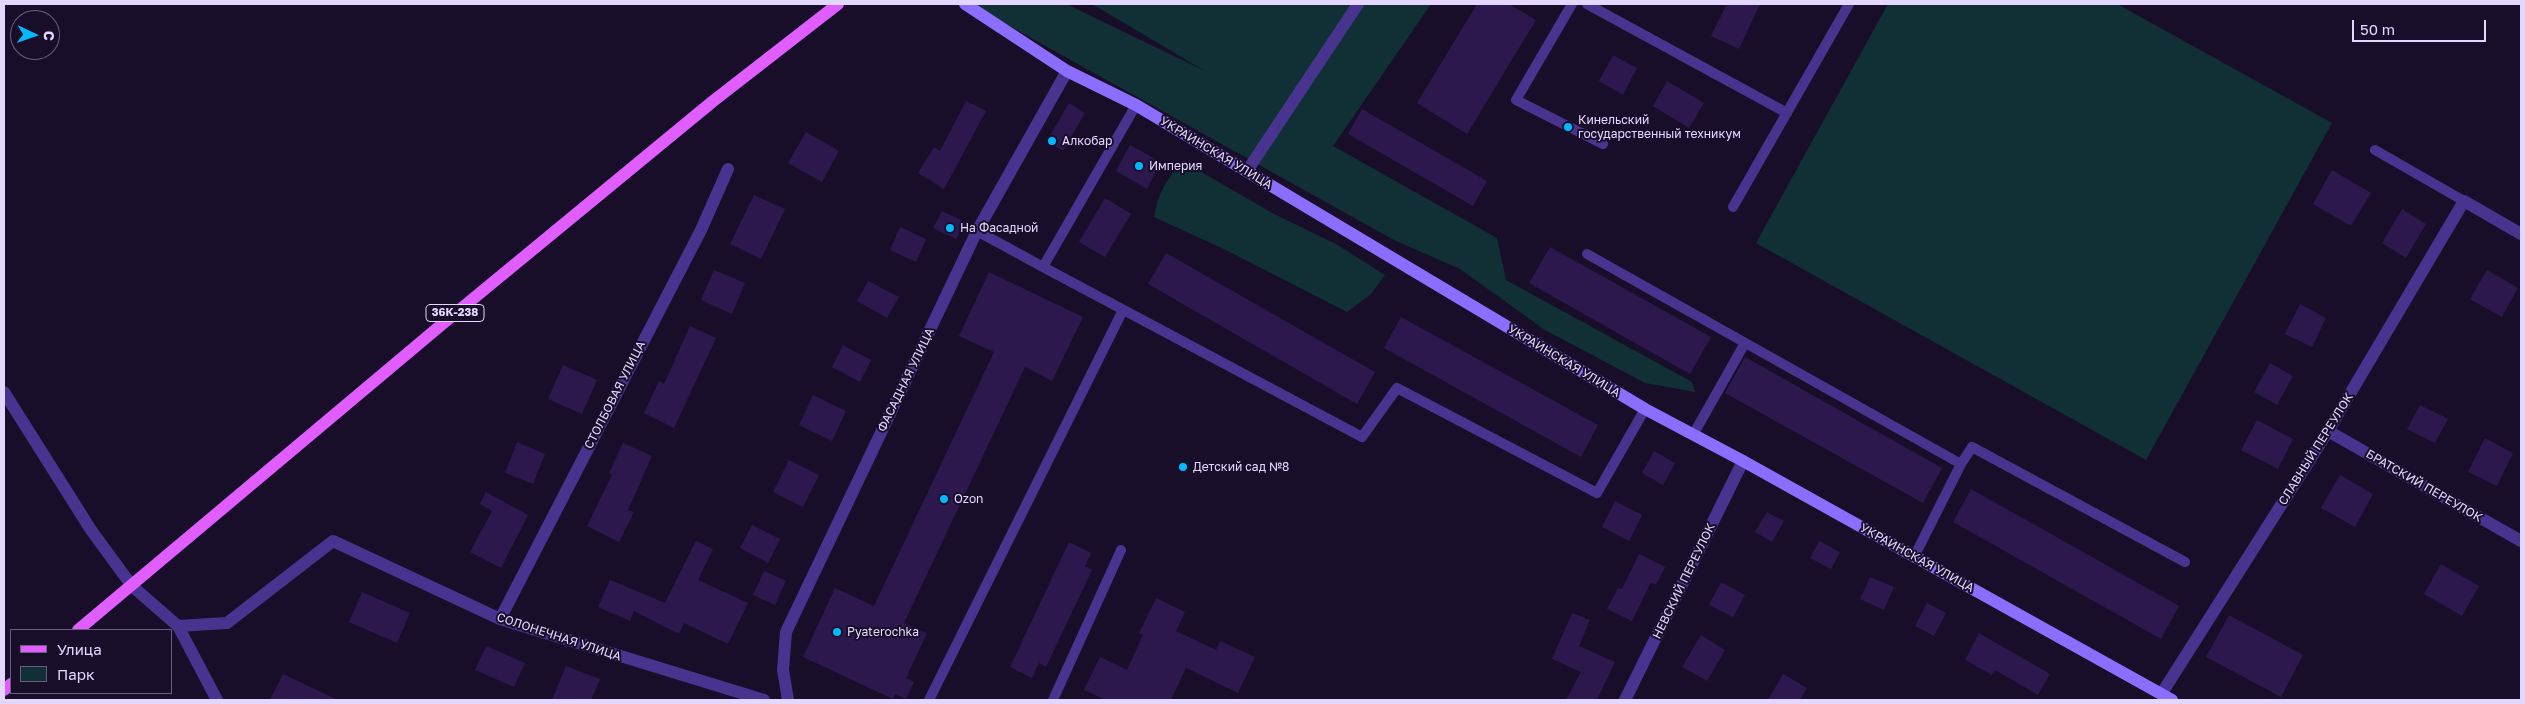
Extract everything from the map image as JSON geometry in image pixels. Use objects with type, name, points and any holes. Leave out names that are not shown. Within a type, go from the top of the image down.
[{"type":"main road","name":"36К-238","points":[[79,629],[448,319],[712,102],[838,4]]},
{"type":"main road","name":"УКРАИНСКАЯ УЛИЦА","points":[[965,4],[1067,71],[1136,105],[1645,409],[1743,461],[2167,696]]},
{"type":"street","points":[[1247,171],[1358,4]]},
{"type":"street","name":"ФАСАДНАЯ УЛИЦА","points":[[788,700],[783,670],[786,632],[977,231],[1067,71]]},
{"type":"street","name":"СТОЛБОВАЯ УЛИЦА","points":[[500,619],[701,230],[728,170]]},
{"type":"street","points":[[2464,201],[2521,234]]},
{"type":"street","name":"СЛАВНЫЙ ПЕРЕУЛОК","points":[[2167,696],[2328,431],[2464,201]]},
{"type":"street","points":[[4,392],[91,530],[132,586],[178,626],[217,700]]},
{"type":"street","name":"БРАТСКИЙ ПЕРЕУЛОК","points":[[2328,431],[2521,541]]},
{"type":"street","name":"НЕВСКИЙ ПЕРЕУЛОК","points":[[1626,700],[1743,461]]},
{"type":"street","name":"СОЛОНЕЧНАЯ УЛИЦА","points":[[178,626],[227,622],[333,541],[500,619],[764,700]]},
{"type":"lane","points":[[1572,4],[1516,100],[1603,144]]},
{"type":"lane","points":[[1587,4],[1787,113]]},
{"type":"lane","points":[[1734,207],[1849,4]]},
{"type":"lane","points":[[1043,267],[1136,105]]},
{"type":"lane","points":[[2375,150],[2464,201]]},
{"type":"lane","points":[[977,231],[1362,438],[1397,388],[1596,493],[1645,409]]},
{"type":"lane","points":[[1587,254],[1961,464]]},
{"type":"lane","points":[[929,700],[1123,310]]},
{"type":"lane","points":[[1693,435],[1744,343]]},
{"type":"lane","points":[[1914,557],[1961,464],[1972,447],[2185,562]]},
{"type":"lane","points":[[1053,700],[1121,550]]},
{"type":"green space","points":[[970,4],[1066,4],[1205,71],[1092,4],[1431,4],[1333,146],[1497,238],[1506,280],[1692,382],[1695,392],[1645,383],[1545,330],[1460,269],[1394,240]]},
{"type":"green space","points":[[1888,4],[2117,4],[2332,123],[2146,460],[1756,243]]},
{"type":"green space","points":[[1184,162],[1274,214],[1336,244],[1385,275],[1371,294],[1347,312],[1226,250],[1154,217],[1164,187]]},
{"type":"building","points":[[1477,4],[1509,4],[1536,20],[1467,134],[1417,103]]},
{"type":"building","points":[[1727,4],[1760,4],[1739,49],[1711,36]]},
{"type":"building","points":[[1613,55],[1637,68],[1623,95],[1599,81]]},
{"type":"building","points":[[1667,81],[1704,103],[1689,128],[1653,106]]},
{"type":"building","points":[[966,101],[986,111],[944,189],[918,173],[934,147],[940,151]]},
{"type":"building","points":[[1069,103],[1085,113],[1063,151],[1047,141]]},
{"type":"building","points":[[1362,109],[1487,181],[1473,206],[1348,134]]},
{"type":"building","points":[[806,132],[839,151],[822,182],[788,163]]},
{"type":"building","points":[[1130,145],[1161,162],[1147,189],[1116,171]]},
{"type":"building","points":[[2332,170],[2371,193],[2351,226],[2313,204]]},
{"type":"building","points":[[754,195],[785,209],[761,259],[730,244]]},
{"type":"building","points":[[1105,198],[1131,214],[1105,257],[1079,242]]},
{"type":"building","points":[[2402,209],[2426,224],[2406,258],[2382,243]]},
{"type":"building","points":[[942,211],[965,222],[956,239],[933,228]]},
{"type":"building","points":[[900,227],[926,239],[916,262],[890,250]]},
{"type":"building","points":[[1550,247],[1711,337],[1690,374],[1529,283]]},
{"type":"building","points":[[1166,253],[1375,372],[1357,404],[1148,284]]},
{"type":"building","points":[[714,270],[745,283],[732,314],[701,300]]},
{"type":"building","points":[[2487,270],[2518,288],[2502,317],[2470,299]]},
{"type":"building","points":[[989,272],[1083,317],[1052,381],[1025,367],[904,623],[927,633],[906,678],[914,682],[906,699],[895,694],[893,699],[803,657],[835,588],[874,606],[994,352],[959,336]]},
{"type":"building","points":[[868,281],[899,297],[887,318],[857,301]]},
{"type":"building","points":[[2300,304],[2326,318],[2312,347],[2285,334]]},
{"type":"building","points":[[1401,317],[1598,425],[1581,457],[1384,348]]},
{"type":"building","points":[[690,326],[716,338],[674,428],[644,413],[659,381],[664,384]]},
{"type":"building","points":[[843,345],[871,360],[860,382],[832,367]]},
{"type":"building","points":[[1745,357],[1942,468],[1923,503],[1725,393]]},
{"type":"building","points":[[2270,363],[2293,376],[2277,405],[2254,392]]},
{"type":"building","points":[[563,365],[597,380],[582,414],[548,399]]},
{"type":"building","points":[[813,395],[846,411],[832,441],[799,425]]},
{"type":"building","points":[[2420,405],[2448,419],[2435,443],[2407,429]]},
{"type":"building","points":[[2257,420],[2293,439],[2278,469],[2241,450]]},
{"type":"building","points":[[2485,438],[2513,453],[2497,486],[2468,472]]},
{"type":"building","points":[[517,442],[545,454],[533,484],[505,473]]},
{"type":"building","points":[[623,443],[652,456],[628,510],[634,512],[619,542],[587,526],[612,475],[609,473]]},
{"type":"building","points":[[1654,451],[1675,463],[1663,485],[1642,473]]},
{"type":"building","points":[[789,460],[819,475],[803,507],[773,492]]},
{"type":"building","points":[[2340,475],[2373,494],[2355,527],[2321,508]]},
{"type":"building","points":[[1971,489],[2179,606],[2161,639],[1953,522]]},
{"type":"building","points":[[486,492],[528,515],[501,568],[470,552],[492,511],[480,504]]},
{"type":"building","points":[[1615,501],[1642,515],[1629,541],[1602,527]]},
{"type":"building","points":[[1767,512],[1784,521],[1772,542],[1755,532]]},
{"type":"building","points":[[752,525],[780,539],[768,563],[740,548]]},
{"type":"building","points":[[696,541],[713,549],[698,580],[748,603],[728,644],[684,623],[679,634],[634,611],[630,621],[598,607],[610,580],[665,603]]},
{"type":"building","points":[[1819,541],[1840,552],[1831,569],[1810,558]]},
{"type":"building","points":[[1069,542],[1091,553],[1085,566],[1092,570],[1046,667],[1039,663],[1032,678],[1010,667]]},
{"type":"building","points":[[1639,554],[1665,567],[1656,585],[1651,582],[1632,621],[1607,609],[1618,588],[1622,589]]},
{"type":"building","points":[[2441,564],[2479,586],[2462,616],[2424,594]]},
{"type":"building","points":[[764,571],[786,581],[775,605],[753,595]]},
{"type":"building","points":[[1870,577],[1894,587],[1884,610],[1860,599]]},
{"type":"building","points":[[1721,582],[1745,595],[1733,617],[1709,605]]},
{"type":"building","points":[[362,592],[410,613],[397,643],[349,622]]},
{"type":"building","points":[[1156,598],[1185,612],[1176,631],[1216,650],[1220,641],[1255,657],[1238,693],[1186,668],[1171,700],[1106,700],[1084,690],[1100,657],[1127,670],[1143,635],[1139,633]]},
{"type":"building","points":[[1927,603],[1946,613],[1934,636],[1915,626]]},
{"type":"building","points":[[1572,613],[1590,620],[1579,646],[1615,662],[1597,700],[1566,700],[1581,672],[1552,659]]},
{"type":"building","points":[[2229,615],[2303,655],[2281,697],[2206,657]]},
{"type":"building","points":[[1979,633],[2050,674],[2038,695],[1995,670],[1992,675],[1965,660]]},
{"type":"building","points":[[1701,635],[1725,650],[1707,681],[1682,667]]},
{"type":"building","points":[[486,646],[525,663],[514,687],[475,670]]},
{"type":"building","points":[[566,666],[600,679],[591,700],[552,700]]},
{"type":"building","points":[[283,674],[338,700],[270,700]]},
{"type":"building","points":[[1783,674],[1807,688],[1800,700],[1768,700]]},
{"type":"place","name":"Кинельский государственный техникум","points":[[1568,127]]},
{"type":"place","name":"Алкобар","points":[[1052,141]]},
{"type":"place","name":"Империя","points":[[1139,166]]},
{"type":"place","name":"На Фасадной","points":[[950,228]]},
{"type":"place","name":"Детский сад №8","points":[[1183,467]]},
{"type":"place","name":"Ozon","points":[[944,499]]},
{"type":"place","name":"Pyaterochka","points":[[837,632]]}]
